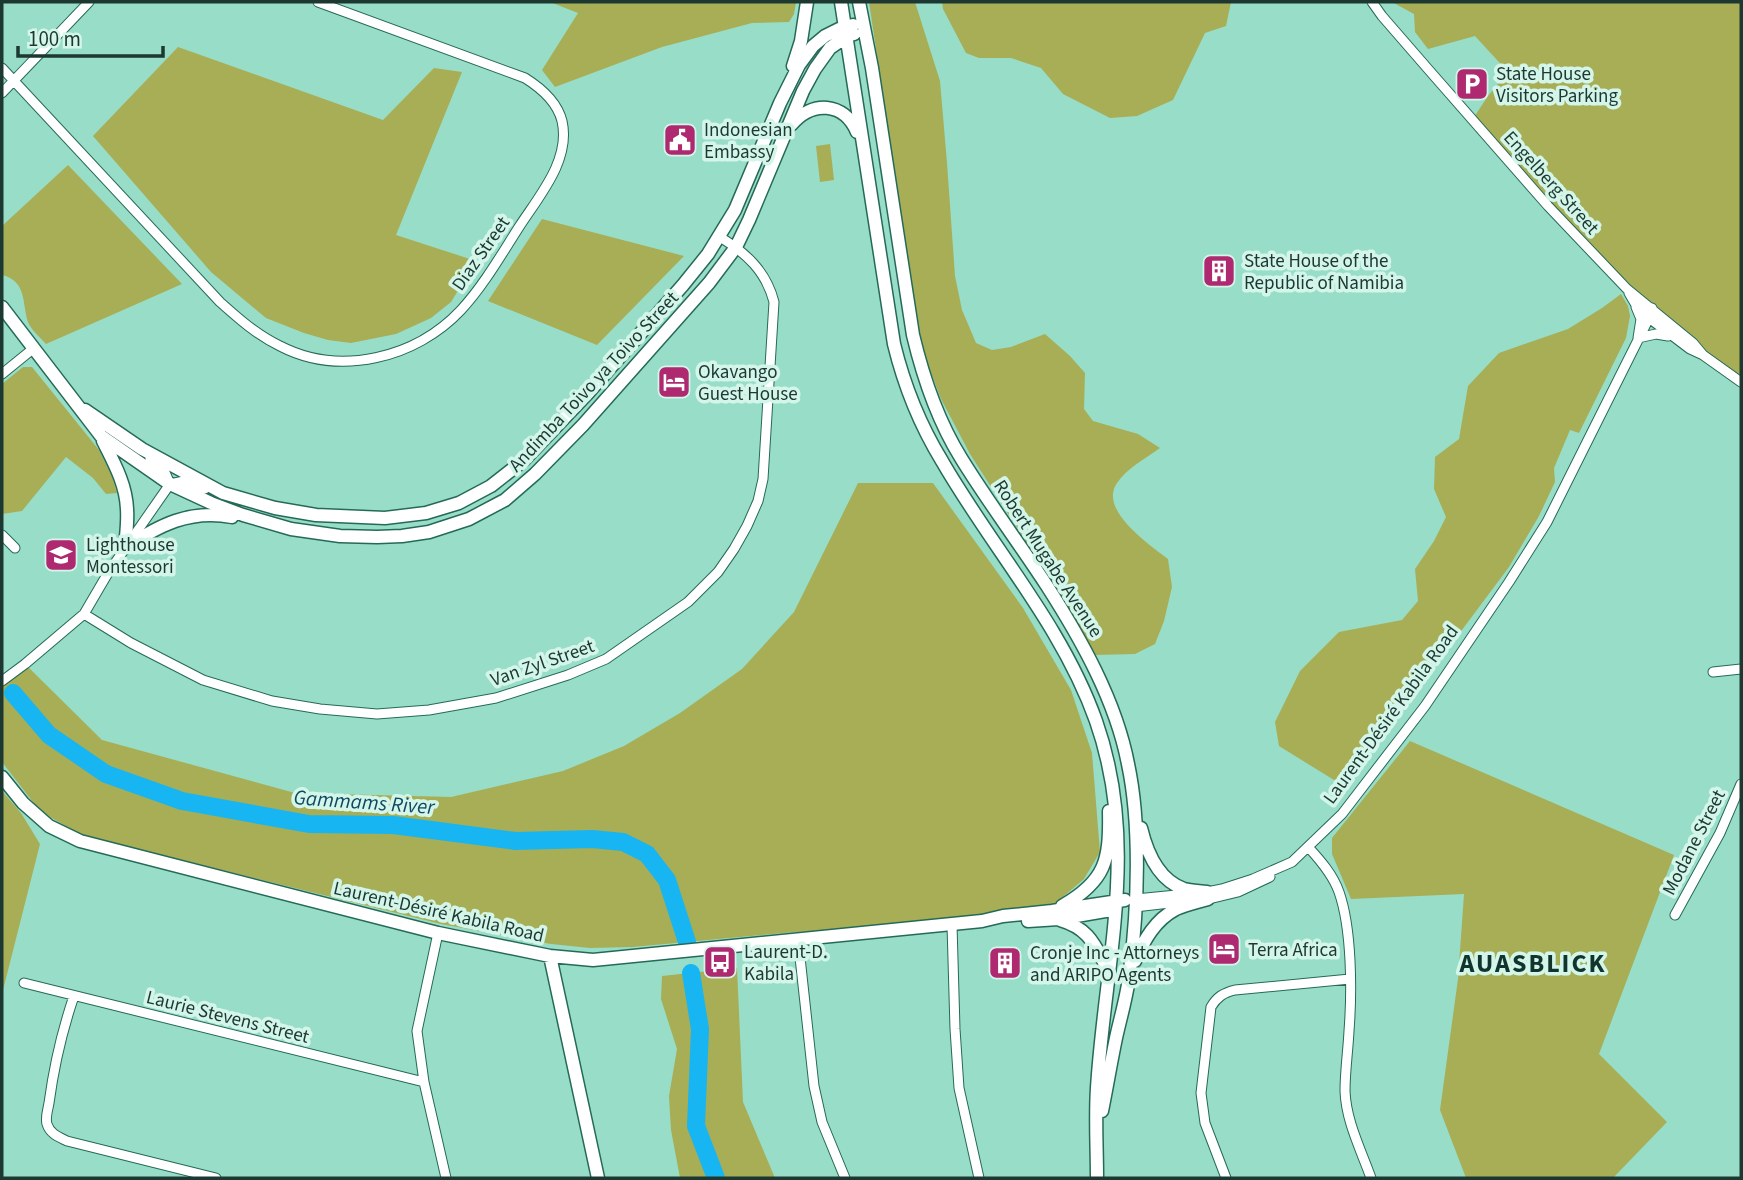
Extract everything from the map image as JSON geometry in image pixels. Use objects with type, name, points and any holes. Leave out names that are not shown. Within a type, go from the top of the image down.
[{"type":"street","points":[[2,93],[89,2]]},
{"type":"street","name":"Diaz Street","points":[[2,68],[220,302],[253,330],[282,348],[316,359],[344,363],[371,359],[403,350],[431,337],[460,311],[483,284],[552,177],[561,156],[562,121],[544,90],[524,78],[318,2]]},
{"type":"street","points":[[780,103],[801,41],[807,2]]},
{"type":"street","name":"Robert Mugabe Avenue","points":[[841,2],[894,344],[908,390],[941,461],[1024,586],[1080,679],[1096,720],[1113,780],[1118,838],[1116,905],[1097,1090],[1097,1178]]},
{"type":"street","name":"Robert Mugabe Avenue","points":[[859,2],[876,94],[906,297],[923,373],[960,457],[1078,636],[1097,674],[1119,731],[1128,764],[1136,839],[1130,971],[1097,1142]]},
{"type":"street","name":"Engelberg Street","points":[[1372,2],[1427,69],[1548,206],[1627,289],[1693,343],[1703,355]]},
{"type":"street","name":"Andimba Toivo ya Toivo Street","points":[[170,484],[184,481],[275,508],[385,518],[426,513],[459,503],[491,486],[524,460],[588,393],[708,254],[734,210],[799,65],[813,46],[833,31],[864,27]]},
{"type":"street","name":"Andimba Toivo ya Toivo Street","points":[[2,307],[101,436],[170,484],[232,511],[291,529],[340,536],[402,536],[429,532],[469,520],[505,500],[583,425],[694,301],[736,247],[814,69],[846,31]]},
{"type":"street","points":[[787,130],[799,116],[813,108],[825,107],[847,117],[862,142]]},
{"type":"street","name":"Van Zyl Street","points":[[84,614],[131,643],[204,680],[272,701],[377,715],[429,710],[496,698],[568,675],[606,659],[688,602],[718,572],[734,549],[758,501],[763,479],[774,302],[768,281],[757,267],[736,247],[720,237]]},
{"type":"street","name":"Engelberg Street","points":[[1627,289],[1636,305],[1649,318],[1741,383]]},
{"type":"street","name":"Laurent-Désiré Kabila Road","points":[[1636,305],[1640,319],[1638,338]]},
{"type":"street","name":"Laurent-Désiré Kabila Road","points":[[2,777],[23,803],[49,826],[80,841],[438,933],[550,956],[593,960],[951,925],[1003,916],[1056,915],[1116,905],[1207,896],[1292,862],[1342,814],[1386,758],[1425,706],[1547,522],[1649,318],[1651,308]]},
{"type":"street","points":[[1638,338],[1662,334],[1675,338]]},
{"type":"street","points":[[2,374],[34,348]]},
{"type":"street","name":"Andimba Toivo ya Toivo Street","points":[[74,402],[142,449],[223,493]]},
{"type":"street","points":[[101,436],[120,475],[125,492],[128,510],[125,548]]},
{"type":"street","name":"Andimba Toivo ya Toivo Street","points":[[142,449],[149,459],[164,470],[170,484]]},
{"type":"street","points":[[2,681],[84,614],[125,548],[170,484]]},
{"type":"street","points":[[125,548],[150,531],[198,515],[219,515],[291,529]]},
{"type":"street","points":[[2,535],[15,548]]},
{"type":"street","points":[[1713,672],[1741,668]]},
{"type":"street","points":[[1107,758],[1107,857],[1103,869],[1089,888],[1056,915],[1088,935],[1110,973]]},
{"type":"street","name":"Modane Street","points":[[1675,915],[1720,833],[1741,784]]},
{"type":"street","points":[[1133,800],[1153,863],[1167,879],[1185,889],[1207,896]]},
{"type":"street","points":[[1309,848],[1331,874],[1339,892],[1346,923],[1350,979],[1345,1091],[1348,1113],[1371,1178]]},
{"type":"street","points":[[1130,971],[1142,943],[1161,920],[1176,909],[1207,896]]},
{"type":"street","points":[[951,925],[954,1029],[959,1088],[979,1178]]},
{"type":"street","points":[[438,933],[417,1031],[424,1082],[446,1178]]},
{"type":"street","points":[[798,939],[814,1086],[822,1122],[845,1178]]},
{"type":"street","points":[[550,956],[598,1178]]},
{"type":"street","points":[[1226,1178],[1205,1123],[1201,1093],[1211,1007],[1224,993],[1235,990],[1350,979]]},
{"type":"street","name":"Laurie Stevens Street","points":[[24,983],[424,1082]]},
{"type":"street","points":[[74,996],[58,1048],[49,1102],[48,1127],[55,1135],[67,1141],[216,1178]]},
{"type":"green space","points":[[550,2],[796,2],[789,22],[752,23],[662,47],[555,87],[542,70],[578,13]]},
{"type":"green space","points":[[869,2],[915,2],[940,81],[955,276],[962,310],[976,343],[992,350],[1011,347],[1045,334],[1085,373],[1084,409],[1093,421],[1138,434],[1160,448],[1126,473],[1113,493],[1114,504],[1129,526],[1168,559],[1172,587],[1155,644],[1135,654],[1095,655],[1071,612],[970,454],[941,399],[926,360],[916,317]]},
{"type":"green space","points":[[942,2],[1231,2],[1226,26],[1205,33],[1173,100],[1137,116],[1110,118],[1063,94],[1041,68],[1011,58],[979,58],[966,53]]},
{"type":"green space","points":[[1392,2],[1741,2],[1741,382],[1627,289],[1474,117],[1508,72],[1475,36],[1428,49],[1415,32],[1414,14]]},
{"type":"green space","points":[[178,47],[383,120],[434,68],[462,72],[396,235],[476,261],[451,302],[431,318],[396,334],[351,343],[304,333],[266,318],[211,272],[93,136]]},
{"type":"green space","points":[[830,144],[834,180],[820,182],[816,146]]},
{"type":"green space","points":[[68,165],[182,284],[46,344],[28,322],[20,287],[2,275],[2,226]]},
{"type":"green space","points":[[542,219],[684,256],[597,345],[488,301]]},
{"type":"green space","points":[[1621,294],[1630,316],[1626,338],[1579,433],[1570,430],[1554,468],[1555,482],[1539,516],[1509,567],[1364,761],[1349,778],[1334,780],[1279,746],[1275,722],[1300,671],[1339,632],[1402,620],[1418,601],[1415,569],[1446,517],[1434,489],[1435,457],[1459,439],[1468,386],[1499,353],[1568,329]]},
{"type":"green space","points":[[23,367],[32,367],[99,450],[117,493],[106,494],[93,478],[66,457],[22,511],[2,514],[2,384]]},
{"type":"green space","points":[[858,483],[933,483],[1023,608],[1071,690],[1092,753],[1100,852],[1084,879],[1051,907],[952,925],[795,932],[633,947],[590,948],[551,944],[441,924],[78,833],[36,806],[2,762],[2,681],[25,664],[102,740],[295,793],[451,797],[563,771],[624,746],[680,713],[742,669],[794,612]]},
{"type":"green space","points":[[1410,741],[1674,855],[1599,1054],[1667,1122],[1613,1178],[1466,1178],[1440,1110],[1458,979],[1464,894],[1351,899],[1332,854],[1332,838]]},
{"type":"green space","points":[[3,792],[21,813],[40,844],[2,994]]},
{"type":"green space","points":[[737,968],[743,1102],[775,1178],[680,1178],[671,1130],[669,1096],[677,1049],[661,999],[662,976]]},
{"type":"waterway","name":"Gammams River","points":[[13,693],[49,735],[106,774],[182,801],[309,824],[393,825],[516,841],[592,839],[623,842],[647,854],[667,880],[687,942]]},
{"type":"waterway","name":"Gammams River","points":[[691,973],[700,1029],[696,1126],[716,1178]]},
{"type":"place","name":"State House Visitors Parking","points":[[1472,84]]},
{"type":"place","name":"Indonesian Embassy","points":[[680,140]]},
{"type":"place","name":"State House of the Republic of Namibia","points":[[1219,271]]},
{"type":"place","name":"Okavango Guest House","points":[[674,382]]},
{"type":"place","name":"Lighthouse Montessori","points":[[61,555]]},
{"type":"place","name":"Terra Africa","points":[[1224,949]]},
{"type":"place","name":"Laurent-D. Kabila","points":[[720,962]]},
{"type":"place","name":"Cronje Inc - Attorneys and ARIPO Agents","points":[[1005,963]]},
{"type":"district","name":"AUASBLICK","points":[[1533,963]]}]
